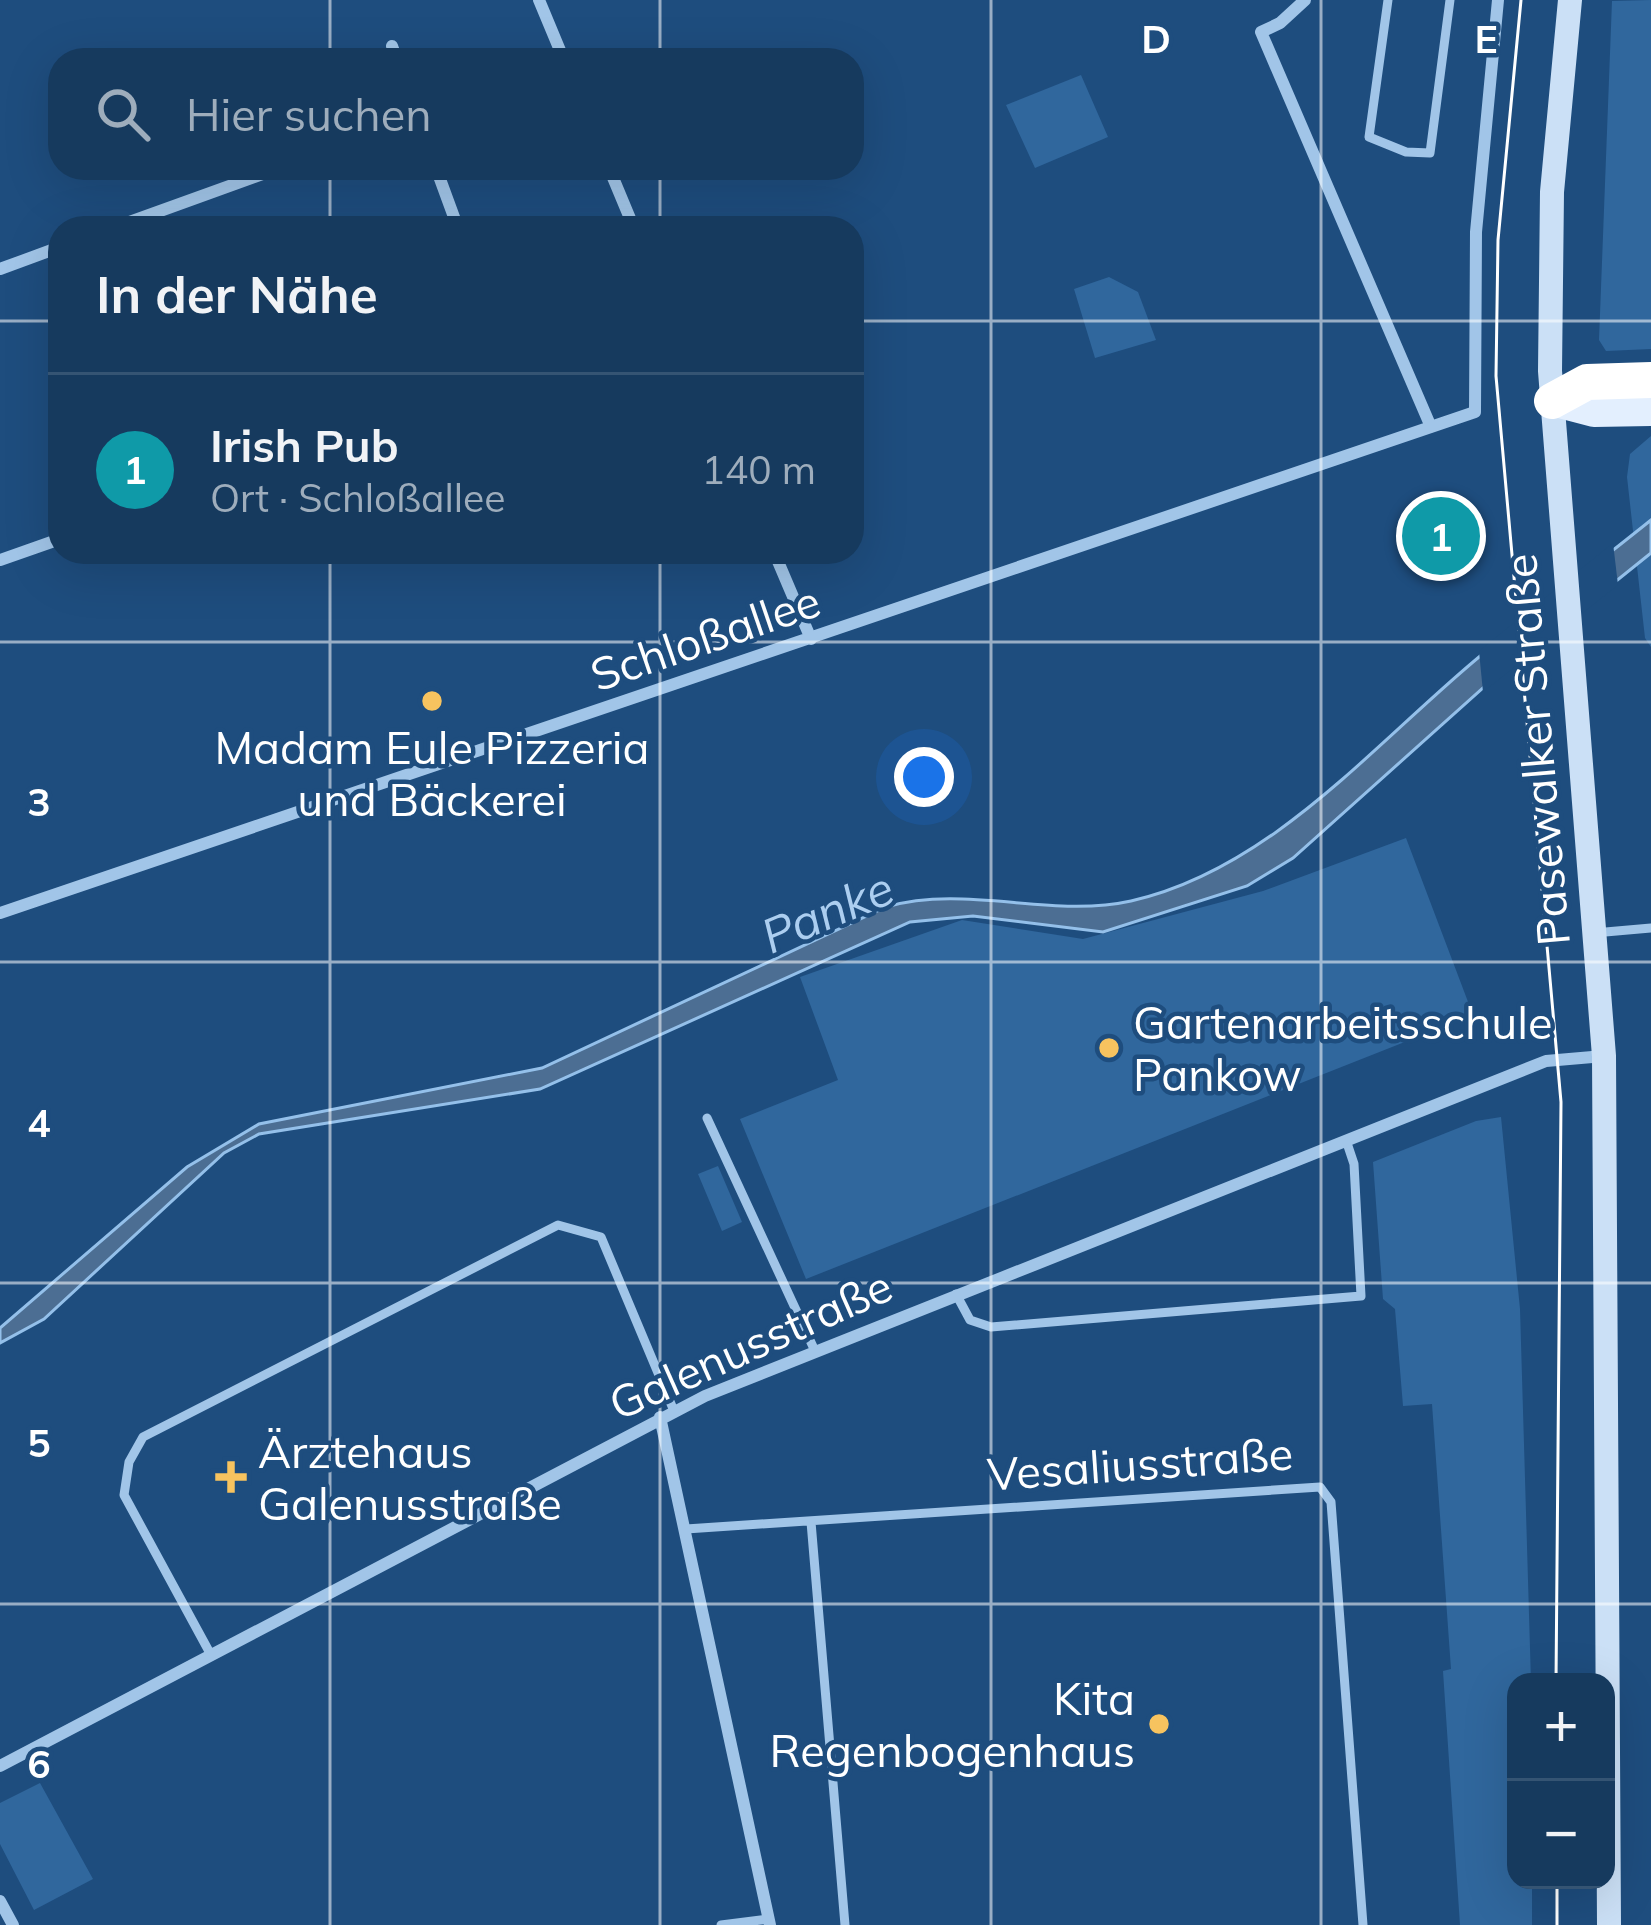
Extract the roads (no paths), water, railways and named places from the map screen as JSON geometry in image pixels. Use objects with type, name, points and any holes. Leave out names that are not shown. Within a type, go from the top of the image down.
[{"type":"highway","points":[[1552,401],[1587,382],[1651,380]]},
{"type":"main road","name":"Pasewalker Straße","points":[[1570,0],[1552,192],[1552,401],[1604,1056],[1609,1925]]},
{"type":"main road","points":[[1552,401],[1594,412],[1651,411]]},
{"type":"street","points":[[538,0],[558,48]]},
{"type":"street","points":[[1305,0],[1261,32],[1431,427]]},
{"type":"street","name":"Schloßallee","points":[[0,914],[1475,412],[1477,232],[1498,0]]},
{"type":"street","points":[[146,216],[246,180]]},
{"type":"street","points":[[440,180],[454,216]]},
{"type":"street","points":[[614,180],[629,216]]},
{"type":"street","points":[[0,269],[48,251]]},
{"type":"street","points":[[0,560],[48,543]]},
{"type":"street","points":[[779,564],[811,639]]},
{"type":"street","name":"Galenusstraße","points":[[0,1766],[674,1411],[1546,1060],[1604,1056]]},
{"type":"street","points":[[660,1418],[770,1922]]},
{"type":"street","points":[[0,1901],[13,1925]]},
{"type":"lane","points":[[1388,0],[1369,137],[1406,152],[1430,153],[1450,0]]},
{"type":"lane","points":[[1594,933],[1651,928]]},
{"type":"lane","points":[[707,1118],[815,1351]]},
{"type":"lane","name":"Galenusstraße","points":[[956,1294],[970,1320],[992,1328],[1361,1296],[1354,1164],[1346,1140]]},
{"type":"lane","points":[[211,1655],[124,1495],[129,1462],[143,1437],[558,1225],[601,1237],[674,1411]]},
{"type":"lane","name":"Vesaliusstraße","points":[[686,1529],[1320,1487],[1330,1502],[1363,1925]]},
{"type":"lane","points":[[811,1522],[845,1925]]},
{"type":"lane","points":[[721,1925],[770,1922]]},
{"type":"tram line","points":[[1521,0],[1498,240],[1496,376],[1561,1102],[1556,1673]]},
{"type":"tram line","points":[[1557,1889],[1557,1925]]},
{"type":"place","name":"Irish Pub","points":[[1441,536]]},
{"type":"place","name":"Madam Eule Pizzeria und Bäckerei","points":[[432,701]]},
{"type":"place","name":"Gartenarbeitsschule Pankow","points":[[1109,1048]]},
{"type":"place","name":"Ärztehaus Galenusstraße","points":[[231,1477]]},
{"type":"place","name":"Kita Regenbogenhaus","points":[[1159,1724]]},
{"type":"water label","name":"Panke","points":[[827,911]]}]
